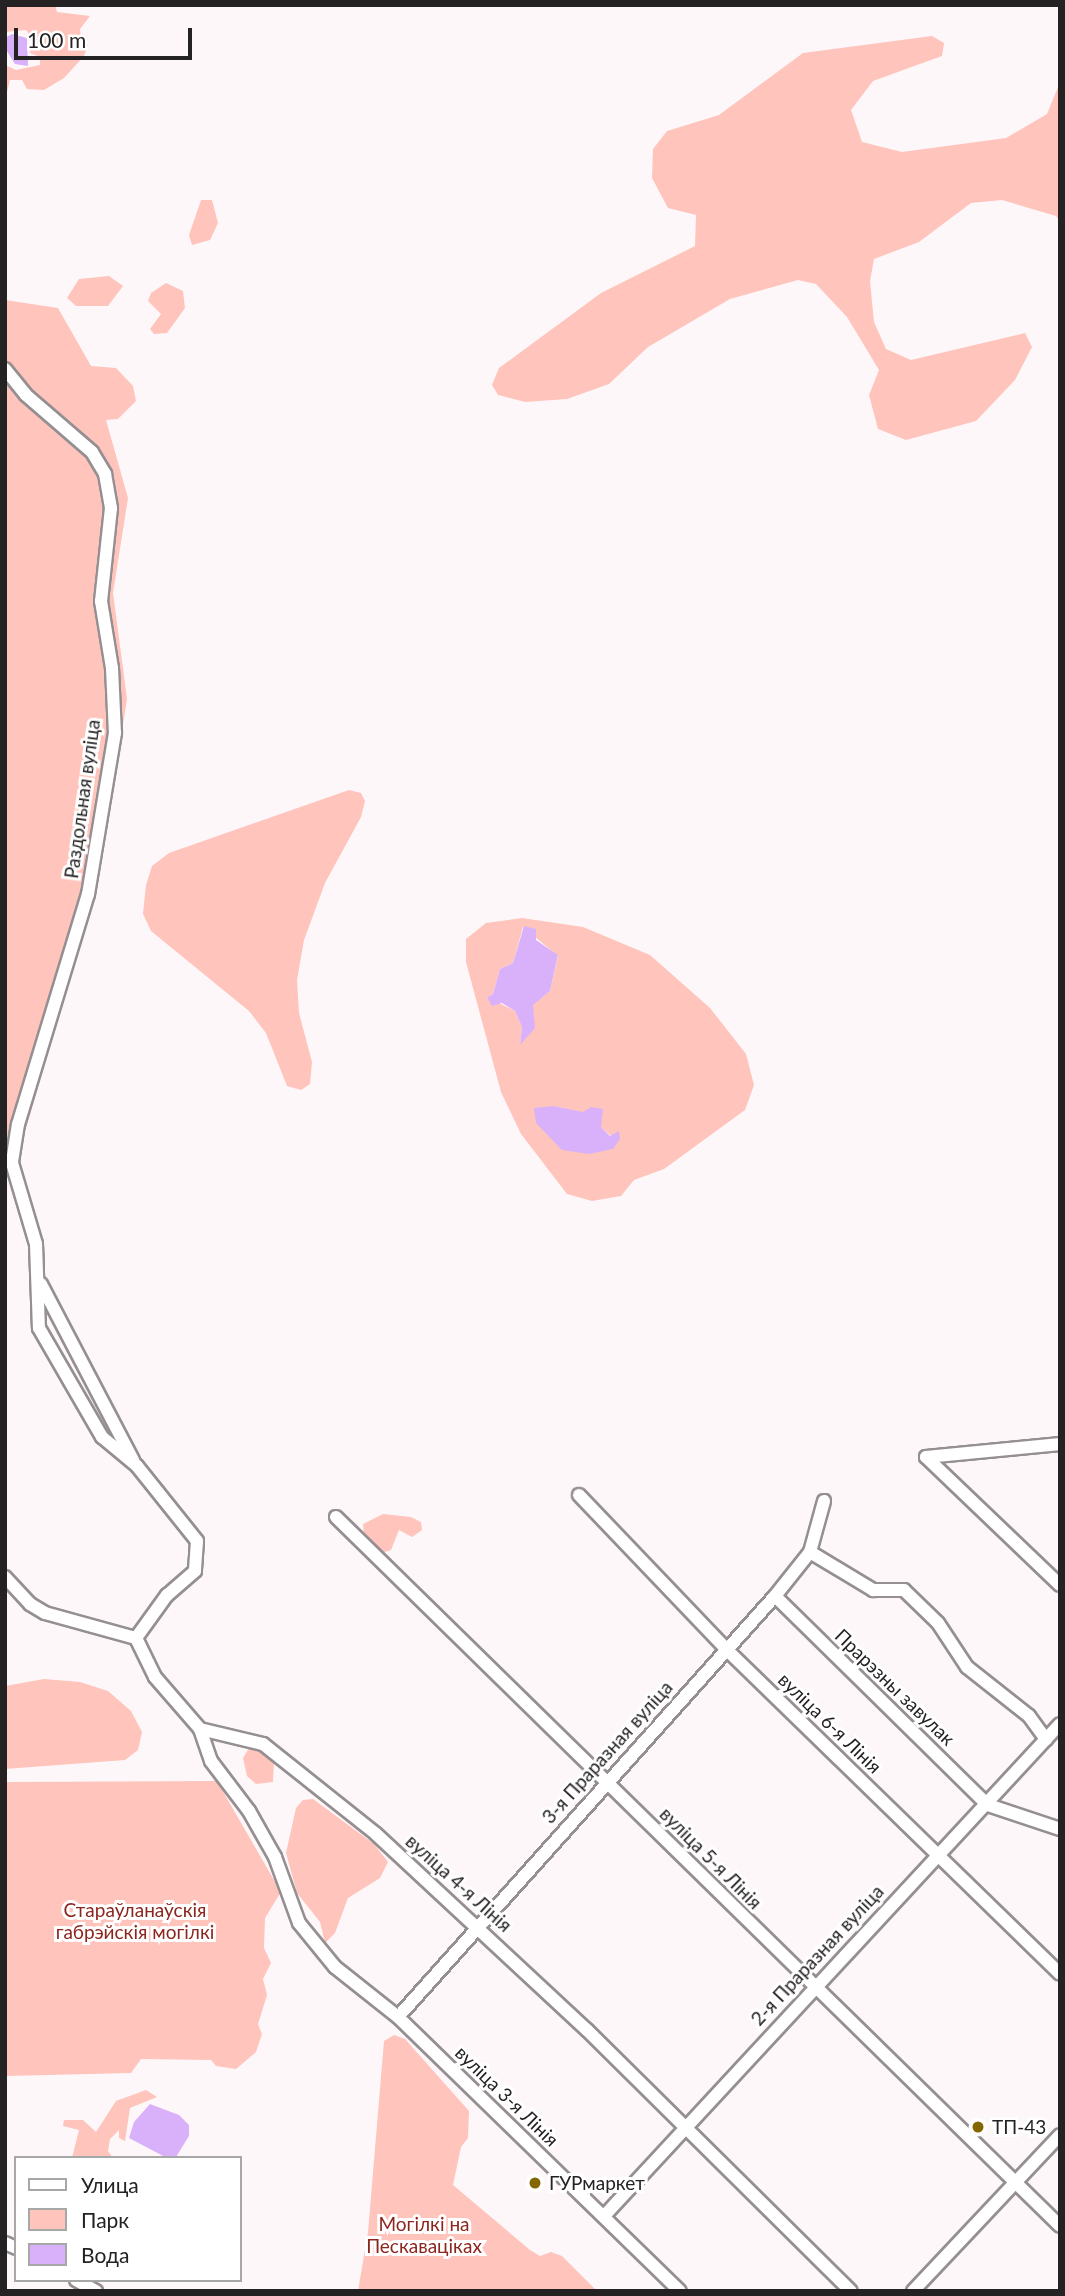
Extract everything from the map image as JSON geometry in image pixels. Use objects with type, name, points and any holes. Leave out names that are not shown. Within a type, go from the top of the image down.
[{"type":"street","name":"Раздольная вуліца","points":[[5,369],[26,395],[92,452],[105,474],[111,508],[101,601],[112,668],[115,733],[88,894],[18,1124],[12,1163],[36,1244],[41,1284]]},
{"type":"street","points":[[41,1284],[39,1328],[102,1437],[136,1466],[197,1541],[195,1571],[167,1595],[136,1638]]},
{"type":"street","points":[[41,1284],[136,1466]]},
{"type":"street","points":[[1060,1444],[926,1457],[1060,1585]]},
{"type":"street","name":"вуліца 6-я Лінія","points":[[579,1495],[725,1648],[1060,1974]]},
{"type":"street","name":"3-я Праразная вуліца","points":[[398,2017],[725,1648],[775,1596],[810,1552],[824,1501]]},
{"type":"street","name":"вуліца 5-я Лінія","points":[[336,1517],[1060,2226]]},
{"type":"street","points":[[810,1552],[873,1590],[904,1590],[938,1623],[967,1667],[1029,1716],[1046,1739]]},
{"type":"street","points":[[5,1577],[30,1604],[45,1613],[136,1638],[155,1677],[200,1729]]},
{"type":"street","name":"Прарэзны завулак","points":[[775,1596],[988,1805]]},
{"type":"street","name":"2-я Праразная вуліца","points":[[605,2215],[813,1986],[988,1805],[1060,1724]]},
{"type":"street","name":"вуліца 4-я Лінія","points":[[200,1729],[262,1744],[376,1834],[477,1925],[851,2291]]},
{"type":"street","name":"вуліца 3-я Лінія","points":[[200,1729],[211,1761],[249,1811],[275,1857],[299,1923],[335,1966],[398,2017],[605,2215],[680,2291]]},
{"type":"street","points":[[988,1805],[1060,1829]]},
{"type":"street","points":[[913,2291],[1060,2135]]},
{"type":"street","points":[[80,2282],[96,2291]]},
{"type":"green space","points":[[5,5],[55,5],[57,12],[90,16],[80,29],[81,39],[88,45],[84,56],[64,78],[44,90],[27,89],[22,80],[10,80],[5,100],[5,65],[16,70],[40,65],[40,57],[30,53],[32,38],[26,30],[5,32]]},
{"type":"green space","points":[[932,36],[944,43],[942,56],[873,81],[851,110],[862,142],[902,152],[1006,138],[1047,114],[1060,82],[1060,222],[1056,216],[1002,200],[971,203],[919,242],[874,259],[870,281],[874,322],[886,349],[911,360],[1025,333],[1032,347],[1015,380],[976,421],[906,440],[878,429],[869,395],[879,370],[847,317],[816,284],[798,280],[730,299],[648,347],[609,384],[567,399],[525,402],[498,395],[492,385],[499,368],[601,293],[695,246],[696,215],[668,208],[652,178],[653,149],[667,131],[719,115],[803,53]]},
{"type":"green space","points":[[201,200],[212,200],[218,223],[210,240],[192,245],[189,235]]},
{"type":"green space","points":[[109,276],[123,286],[108,306],[76,306],[67,298],[79,279]]},
{"type":"green space","points":[[166,283],[183,291],[185,308],[167,333],[154,334],[150,329],[161,314],[148,301],[151,293]]},
{"type":"green space","points":[[5,300],[58,308],[91,366],[116,368],[133,386],[136,401],[118,419],[106,420],[128,498],[113,593],[127,699],[99,874],[20,1149],[5,1154]]},
{"type":"green space","points":[[349,790],[361,793],[365,801],[361,817],[325,883],[304,940],[297,980],[299,1013],[312,1062],[310,1084],[301,1090],[287,1086],[266,1033],[249,1011],[151,931],[143,914],[146,885],[152,866],[169,853]]},
{"type":"green space","points":[[522,918],[583,927],[650,955],[710,1008],[746,1054],[754,1085],[745,1110],[664,1169],[634,1180],[621,1196],[592,1201],[567,1194],[521,1134],[501,1092],[466,962],[466,939],[486,923]],"holes":[[[523,927],[558,956],[550,991],[533,1004],[533,1022],[520,1045],[522,1027],[515,1011],[487,997],[493,994],[500,969],[513,963]],[[554,1106],[599,1116],[601,1127],[611,1136],[619,1132],[589,1154]]]},
{"type":"green space","points":[[383,1514],[411,1517],[421,1522],[422,1530],[412,1537],[399,1530],[391,1550],[379,1554],[364,1536],[363,1524]]},
{"type":"green space","points":[[44,1679],[80,1682],[108,1691],[131,1711],[142,1732],[138,1750],[125,1760],[5,1769],[5,1686]]},
{"type":"green space","points":[[249,1748],[261,1748],[274,1760],[273,1782],[256,1784],[247,1776],[243,1758]]},
{"type":"green space","name":"Стараўланаўскія габрэйскія могілкі","points":[[217,1781],[281,1892],[265,1918],[264,1948],[271,1963],[263,1979],[267,1995],[258,2024],[262,2034],[256,2052],[236,2069],[216,2066],[211,2060],[141,2059],[131,2073],[5,2076],[5,1782]]},
{"type":"green space","points":[[313,1799],[374,1844],[388,1862],[380,1878],[348,1898],[335,1933],[325,1943],[320,1922],[297,1893],[286,1853],[296,1808],[303,1800]]},
{"type":"green space","name":"Могілкі на Пескаваціках","points":[[394,2035],[405,2039],[469,2111],[468,2138],[461,2147],[453,2185],[530,2250],[540,2256],[551,2252],[562,2256],[597,2291],[358,2291],[368,2232],[384,2041]]},
{"type":"green space","points":[[146,2090],[157,2097],[130,2108],[125,2141],[119,2138],[119,2130],[110,2139],[108,2151],[112,2156],[72,2156],[79,2130],[63,2126],[64,2120],[83,2120],[96,2132],[116,2101]]},
{"type":"water","points":[[12,34],[27,38],[28,66],[15,64],[5,48],[5,38]]},
{"type":"water","points":[[524,926],[536,929],[536,940],[558,955],[550,991],[533,1005],[535,1028],[520,1045],[522,1027],[515,1011],[502,1003],[492,1006],[487,997],[493,994],[500,969],[513,963]]},
{"type":"water","points":[[554,1106],[583,1112],[591,1107],[603,1109],[601,1127],[610,1136],[619,1131],[620,1139],[613,1149],[589,1154],[562,1150],[536,1123],[534,1108]]},
{"type":"water","points":[[150,2104],[179,2115],[189,2125],[189,2136],[177,2156],[163,2156],[129,2138],[134,2122]]},
{"type":"place","name":"ТП-43","points":[[978,2127]]},
{"type":"place","name":"ГУРмаркет","points":[[535,2183]]}]
